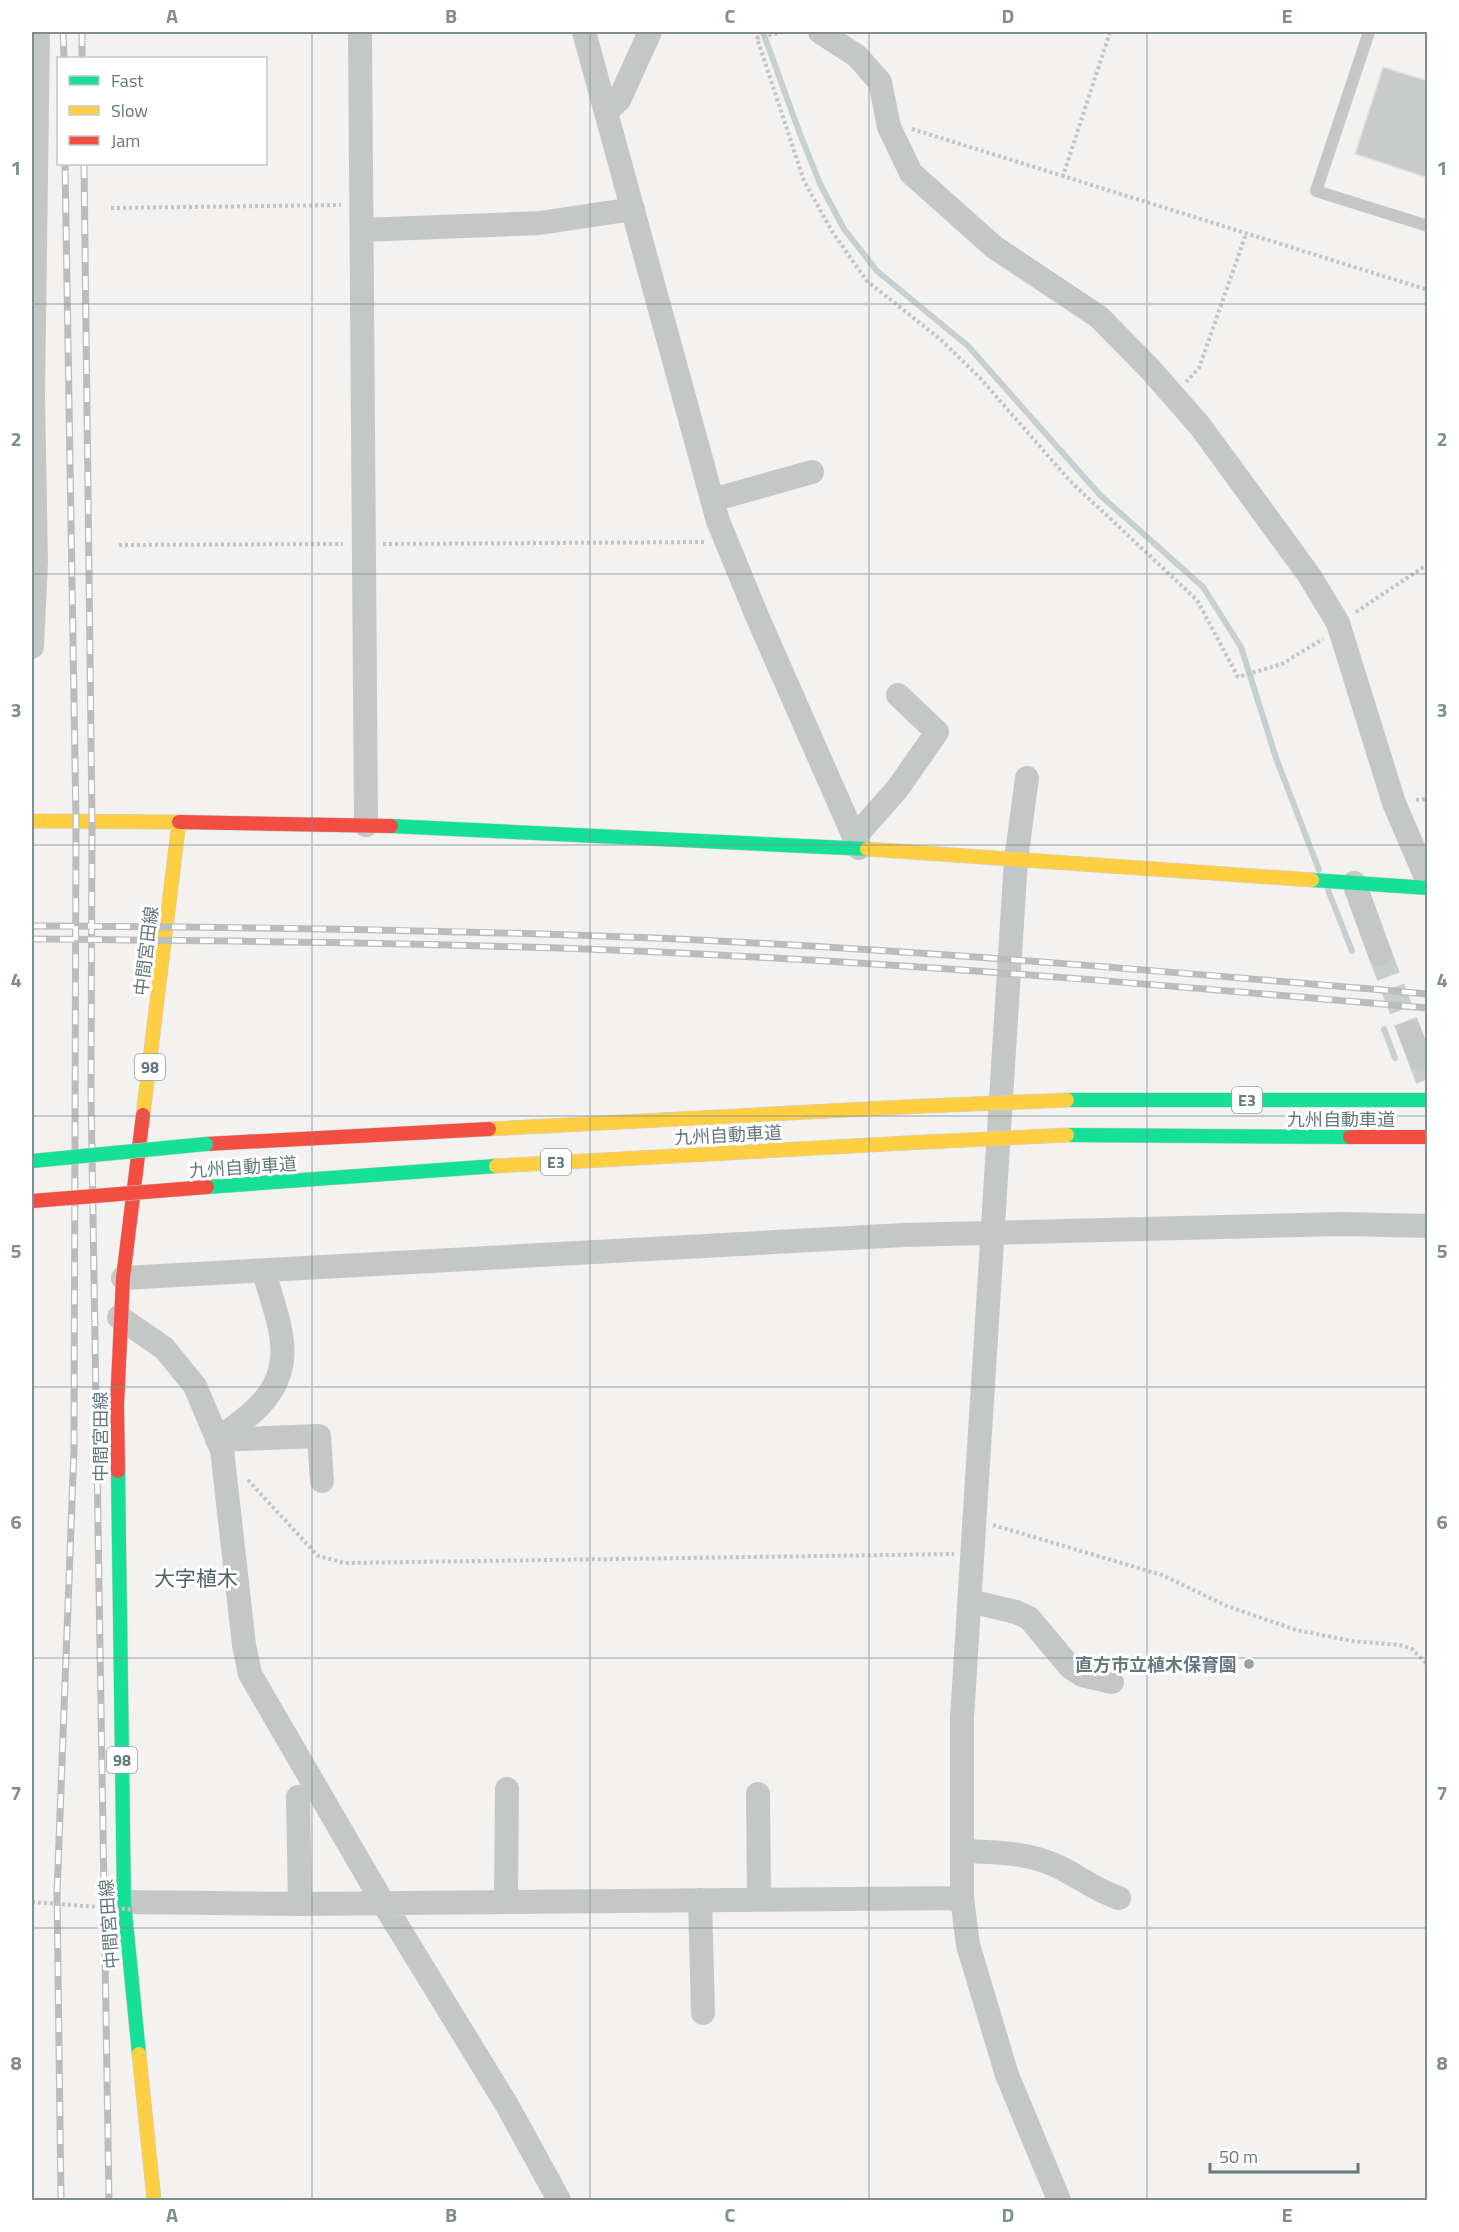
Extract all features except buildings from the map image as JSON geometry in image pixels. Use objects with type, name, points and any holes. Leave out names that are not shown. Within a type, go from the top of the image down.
[{"type":"main road","points":[[32,821],[366,825],[856,843],[1016,860],[1428,888]]},
{"type":"main road","name":"中間宮田線","points":[[154,2200],[124,1902],[117,1405],[119,1317],[123,1278],[179,822]]},
{"type":"main road","name":"九州自動車道","points":[[32,1159],[206,1144],[1067,1100],[1428,1100]]},
{"type":"main road","name":"九州自動車道","points":[[32,1201],[555,1162],[1067,1135],[1428,1137]]},
{"type":"street","points":[[32,646],[36,562],[32,395],[35,58],[38,32]]},
{"type":"street","points":[[360,32],[366,825]]},
{"type":"street","points":[[584,32],[712,500],[727,542],[856,843],[937,732],[898,695]]},
{"type":"street","points":[[606,112],[619,100],[650,32]]},
{"type":"street","points":[[820,32],[857,56],[880,82],[888,122],[911,173],[994,247],[1099,317],[1200,426],[1309,575],[1338,623],[1394,803],[1428,882]]},
{"type":"street","points":[[362,230],[540,223],[633,209]]},
{"type":"street","points":[[712,500],[812,472]]},
{"type":"street","points":[[1028,778],[1016,860],[962,1718],[962,1898],[971,1954],[1006,2075],[1059,2200]]},
{"type":"street","points":[[1349,883],[1380,954]]},
{"type":"street","points":[[1410,1033],[1419,1057]]},
{"type":"street","points":[[123,1278],[992,1232],[1343,1224],[1428,1226]]},
{"type":"street","points":[[218,1440],[260,1405],[278,1381],[284,1359],[282,1335],[264,1272]]},
{"type":"street","points":[[119,1317],[164,1348],[195,1386],[222,1450],[244,1645],[250,1674],[382,1901],[507,2105],[549,2196]]},
{"type":"street","points":[[218,1440],[319,1436],[322,1481]]},
{"type":"street","points":[[970,1601],[1016,1612],[1029,1618],[1071,1668],[1082,1675],[1112,1682]]},
{"type":"street","points":[[506,1900],[507,1789]]},
{"type":"street","points":[[758,1794],[759,1899]]},
{"type":"street","points":[[298,1797],[300,1904]]},
{"type":"street","points":[[962,1851],[1017,1854],[1038,1858],[1062,1868],[1102,1893],[1119,1898]]},
{"type":"street","points":[[124,1902],[300,1904],[382,1901],[962,1898]]},
{"type":"street","points":[[700,1900],[703,2013]]},
{"type":"lane","points":[[1369,32],[1316,191],[1428,226]]},
{"type":"path","points":[[783,32],[757,38],[804,181],[832,233],[867,281],[957,355],[981,379],[1070,481],[1197,600],[1238,677],[1282,664],[1319,643],[1338,623],[1428,564]]},
{"type":"path","points":[[1063,176],[1110,32]]},
{"type":"path","points":[[888,122],[1428,290]]},
{"type":"path","points":[[111,208],[362,205]]},
{"type":"path","points":[[1173,396],[1200,368],[1246,234]]},
{"type":"path","points":[[119,545],[727,542]]},
{"type":"path","points":[[244,1476],[318,1556],[345,1563],[974,1554]]},
{"type":"path","points":[[975,1520],[1162,1575],[1227,1606],[1296,1630],[1352,1641],[1412,1648],[1428,1665]]},
{"type":"path","points":[[32,1902],[163,1912]]},
{"type":"waterway","points":[[763,32],[821,186],[844,229],[877,271],[968,346],[1100,495],[1203,587],[1241,647],[1276,758],[1319,870]]},
{"type":"waterway","points":[[1328,890],[1352,951]]},
{"type":"waterway","points":[[1384,1029],[1395,1058]]},
{"type":"tunnel","points":[[1380,954],[1410,1033]]},
{"type":"tunnel","points":[[1419,1057],[1428,1081]]},
{"type":"railway","points":[[63,32],[64,57]]},
{"type":"railway","points":[[82,32],[82,57]]},
{"type":"railway","points":[[61,2200],[57,1893],[74,1449],[76,820],[65,165]]},
{"type":"railway","points":[[84,165],[92,820],[91,1093],[109,2200]]},
{"type":"railway","points":[[32,926],[366,930],[699,940],[972,957],[1428,994]]},
{"type":"railway","points":[[32,939],[449,945],[699,954],[972,971],[1428,1008]]},
{"type":"traffic: fast","points":[[391,826],[867,849]]},
{"type":"traffic: fast","points":[[1312,880],[1428,888]]},
{"type":"traffic: fast","points":[[1067,1100],[1428,1100]]},
{"type":"traffic: fast","points":[[1067,1135],[1350,1137]]},
{"type":"traffic: fast","points":[[32,1161],[206,1144]]},
{"type":"traffic: fast","points":[[207,1187],[496,1166]]},
{"type":"traffic: fast","points":[[118,1471],[124,1902],[139,2054]]},
{"type":"traffic: slow","points":[[32,821],[179,822],[143,1115]]},
{"type":"traffic: slow","points":[[867,849],[1312,880]]},
{"type":"traffic: slow","points":[[904,1107],[1067,1100]]},
{"type":"traffic: slow","points":[[489,1129],[904,1107]]},
{"type":"traffic: slow","points":[[906,1143],[1067,1135]]},
{"type":"traffic: slow","points":[[496,1166],[906,1143]]},
{"type":"traffic: slow","points":[[139,2054],[154,2200]]},
{"type":"traffic: jam","points":[[179,822],[391,826]]},
{"type":"traffic: jam","points":[[118,1471],[117,1405],[123,1278],[143,1115]]},
{"type":"traffic: jam","points":[[206,1144],[489,1129]]},
{"type":"traffic: jam","points":[[1350,1137],[1428,1137]]},
{"type":"traffic: jam","points":[[32,1201],[207,1187]]},
{"type":"place","name":"直方市立植木保育園","points":[[1249,1664]]},
{"type":"district","name":"大字植木","points":[[196,1578]]}]
